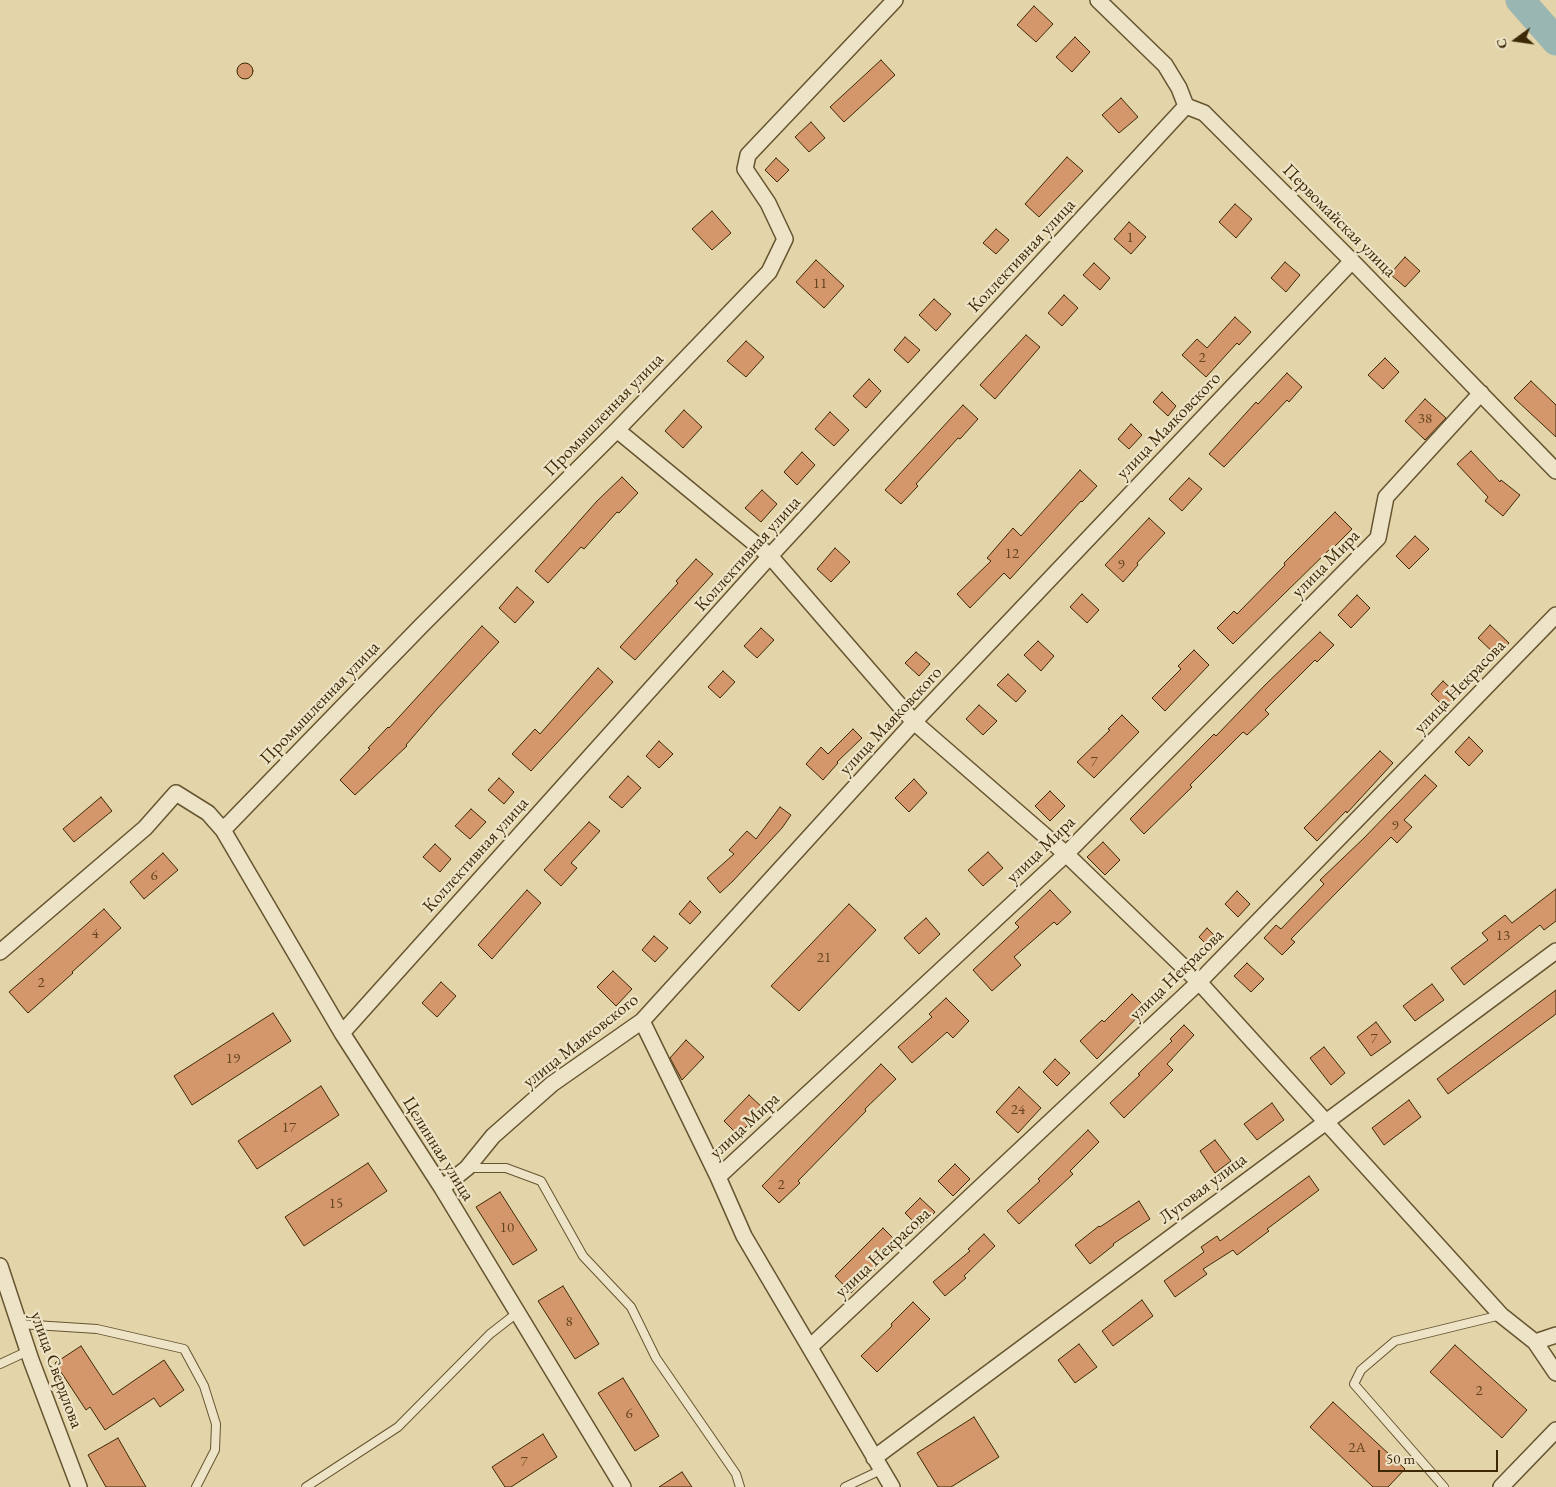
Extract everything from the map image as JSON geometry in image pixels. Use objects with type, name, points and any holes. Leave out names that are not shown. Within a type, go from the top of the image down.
[{"type":"street","name":"Промышленная улица","points":[[223,830],[423,624],[617,430],[769,272],[785,239],[768,203],[745,170],[748,155],[895,0]]},
{"type":"street","points":[[1098,0],[1165,65],[1179,88],[1186,106]]},
{"type":"street","name":"Первомайская улица","points":[[1186,106],[1204,113],[1352,261],[1556,471]]},
{"type":"street","name":"Коллективная улица","points":[[342,1033],[770,556],[1186,106]]},
{"type":"street","name":"улица Маяковского","points":[[442,1188],[467,1168],[494,1136],[552,1084],[642,1021],[914,722],[1352,261]]},
{"type":"street","name":"улица Мира","points":[[718,1177],[1066,854],[1378,538],[1386,497],[1480,393]]},
{"type":"street","points":[[617,430],[770,556],[914,722],[1066,854],[1199,982],[1501,1315],[1535,1342],[1556,1373]]},
{"type":"street","name":"улица Некрасова","points":[[810,1347],[1199,982],[1556,615]]},
{"type":"street","name":"Целинная улица","points":[[0,952],[145,828],[176,794],[208,813],[223,830],[342,1033],[442,1188],[623,1487]]},
{"type":"street","name":"Луговая улица","points":[[877,1464],[1325,1121],[1556,952]]},
{"type":"street","points":[[642,1021],[718,1177],[744,1236],[892,1487]]},
{"type":"street","name":"улица Свердлова","points":[[0,1266],[28,1352],[79,1487]]},
{"type":"street","points":[[1535,1342],[1556,1335]]},
{"type":"street","points":[[1501,1487],[1556,1430]]},
{"type":"lane","points":[[467,1168],[506,1168],[541,1181],[583,1256],[631,1307],[656,1358],[736,1474],[740,1487]]},
{"type":"lane","points":[[306,1487],[398,1427],[490,1334],[517,1313]]},
{"type":"lane","points":[[1444,1487],[1354,1384],[1361,1370],[1395,1341],[1501,1315]]},
{"type":"lane","points":[[20,1324],[96,1329],[184,1349],[204,1386],[216,1424],[215,1450],[196,1487]]},
{"type":"lane","points":[[0,1364],[28,1352]]},
{"type":"lane","points":[[845,1487],[877,1464]]},
{"type":"building","points":[[1034,6],[1053,24],[1036,42],[1017,25]]},
{"type":"building","points":[[1075,37],[1090,52],[1072,72],[1056,57]]},
{"type":"building","points":[[881,60],[895,75],[844,122],[830,107]]},
{"type":"building","points":[[242,63],[248,63],[253,68],[251,77],[242,79],[237,74],[237,68]]},
{"type":"building","points":[[1121,98],[1138,117],[1119,133],[1102,115]]},
{"type":"building","points":[[811,122],[825,138],[809,152],[795,137]]},
{"type":"building","points":[[1067,157],[1083,171],[1039,217],[1025,204]]},
{"type":"building","points":[[776,158],[789,170],[777,182],[765,170]]},
{"type":"building","points":[[1235,204],[1252,219],[1236,238],[1219,222]]},
{"type":"building","points":[[712,211],[731,233],[712,250],[692,229]]},
{"type":"building","points":[[1129,222],[1146,237],[1131,254],[1114,239]]},
{"type":"building","points":[[996,229],[1009,240],[996,254],[983,243]]},
{"type":"building","points":[[1405,257],[1420,271],[1405,287],[1390,274]]},
{"type":"building","points":[[816,260],[844,286],[824,308],[796,282]]},
{"type":"building","points":[[1285,262],[1300,275],[1286,292],[1271,278]]},
{"type":"building","points":[[1094,263],[1110,278],[1100,290],[1083,275]]},
{"type":"building","points":[[1064,295],[1078,308],[1062,326],[1048,313]]},
{"type":"building","points":[[934,299],[951,314],[936,331],[919,315]]},
{"type":"building","points":[[1235,317],[1251,332],[1239,345],[1237,343],[1206,377],[1182,355],[1197,339],[1207,348]]},
{"type":"building","points":[[1026,335],[1040,347],[995,399],[980,385]]},
{"type":"building","points":[[905,337],[920,350],[908,363],[894,350]]},
{"type":"building","points":[[746,341],[764,357],[746,377],[727,361]]},
{"type":"building","points":[[1385,358],[1399,372],[1383,389],[1368,375]]},
{"type":"building","points":[[1287,373],[1302,387],[1289,402],[1287,400],[1224,467],[1209,454],[1256,402],[1258,404]]},
{"type":"building","points":[[869,379],[881,391],[866,408],[853,396]]},
{"type":"building","points":[[1531,381],[1556,405],[1556,437],[1514,398]]},
{"type":"building","points":[[1162,392],[1176,406],[1168,416],[1153,402]]},
{"type":"building","points":[[1425,399],[1446,418],[1425,440],[1405,421]]},
{"type":"building","points":[[963,405],[978,419],[916,484],[918,486],[901,504],[885,490]]},
{"type":"building","points":[[684,410],[702,427],[683,448],[665,431]]},
{"type":"building","points":[[830,412],[849,430],[834,446],[815,429]]},
{"type":"building","points":[[1131,424],[1142,435],[1129,449],[1118,439]]},
{"type":"building","points":[[1471,451],[1500,482],[1501,480],[1520,495],[1503,516],[1485,501],[1488,497],[1457,464]]},
{"type":"building","points":[[802,452],[815,465],[797,485],[784,472]]},
{"type":"building","points":[[1080,470],[1097,486],[1010,579],[1004,573],[970,608],[957,594],[991,561],[987,558],[1013,528],[1021,536]]},
{"type":"building","points":[[622,477],[638,493],[619,513],[617,512],[584,549],[581,547],[548,583],[535,571],[597,501]]},
{"type":"building","points":[[1189,478],[1202,489],[1182,511],[1169,499]]},
{"type":"building","points":[[762,490],[777,504],[761,522],[745,508]]},
{"type":"building","points":[[1335,512],[1352,529],[1233,644],[1217,628],[1234,611],[1237,614]]},
{"type":"building","points":[[1149,518],[1165,533],[1137,563],[1138,565],[1123,582],[1105,565]]},
{"type":"building","points":[[1415,536],[1429,549],[1409,569],[1396,556]]},
{"type":"building","points":[[835,548],[850,562],[831,582],[817,569]]},
{"type":"building","points":[[696,559],[713,574],[635,660],[620,647],[678,583],[676,581]]},
{"type":"building","points":[[517,587],[534,602],[515,623],[499,608]]},
{"type":"building","points":[[1082,594],[1099,610],[1087,623],[1070,607]]},
{"type":"building","points":[[1357,595],[1370,608],[1351,628],[1338,615]]},
{"type":"building","points":[[1490,625],[1509,643],[1497,656],[1478,638]]},
{"type":"building","points":[[482,626],[499,642],[437,709],[407,746],[355,795],[340,780]]},
{"type":"building","points":[[761,628],[774,640],[757,658],[744,646]]},
{"type":"building","points":[[1320,632],[1334,645],[1317,662],[1315,660],[1265,710],[1269,714],[1247,735],[1243,732],[1190,785],[1192,787],[1144,834],[1130,819],[1214,734],[1216,736]]},
{"type":"building","points":[[1038,641],[1054,656],[1041,671],[1024,655]]},
{"type":"building","points":[[1194,650],[1209,665],[1165,711],[1152,698],[1181,669],[1178,666]]},
{"type":"building","points":[[916,652],[930,664],[919,676],[905,663]]},
{"type":"building","points":[[598,668],[613,682],[531,771],[512,754],[535,729],[540,734]]},
{"type":"building","points":[[723,671],[735,682],[720,698],[708,687]]},
{"type":"building","points":[[1008,674],[1026,691],[1016,702],[997,685]]},
{"type":"building","points":[[1443,681],[1459,696],[1446,709],[1431,694]]},
{"type":"building","points":[[979,705],[997,721],[983,735],[966,719]]},
{"type":"building","points":[[1122,715],[1139,732],[1094,778],[1077,762],[1110,730],[1108,729]]},
{"type":"building","points":[[853,729],[862,738],[837,762],[823,780],[806,764],[821,747],[828,754]]},
{"type":"building","points":[[1469,737],[1483,751],[1469,766],[1455,752]]},
{"type":"building","points":[[659,741],[673,754],[659,768],[646,756]]},
{"type":"building","points":[[1380,751],[1393,763],[1347,813],[1346,811],[1317,841],[1304,828]]},
{"type":"building","points":[[1425,775],[1437,786],[1404,820],[1412,827],[1397,843],[1391,837],[1291,939],[1295,942],[1282,955],[1264,938],[1276,925],[1281,929],[1324,884],[1320,880]]},
{"type":"building","points":[[628,776],[641,788],[622,808],[609,797]]},
{"type":"building","points":[[499,778],[514,792],[504,804],[488,790]]},
{"type":"building","points":[[914,779],[927,793],[909,812],[895,798]]},
{"type":"building","points":[[1050,791],[1065,806],[1050,821],[1035,806]]},
{"type":"building","points":[[101,797],[112,811],[74,842],[63,829]]},
{"type":"building","points":[[780,807],[791,815],[782,828],[720,893],[707,878],[734,854],[729,850],[747,831],[756,839]]},
{"type":"building","points":[[471,809],[486,822],[470,839],[455,826]]},
{"type":"building","points":[[589,822],[600,831],[571,863],[577,868],[561,886],[544,870]]},
{"type":"building","points":[[1103,842],[1120,860],[1105,875],[1087,857]]},
{"type":"building","points":[[435,844],[451,859],[440,872],[423,857]]},
{"type":"building","points":[[988,852],[1003,868],[983,886],[968,870]]},
{"type":"building","points":[[163,853],[178,870],[144,899],[130,882]]},
{"type":"building","points":[[1556,889],[1556,921],[1544,930],[1540,925],[1464,985],[1451,968],[1488,940],[1482,933],[1505,915],[1512,923]]},
{"type":"building","points":[[527,890],[541,903],[492,959],[478,945]]},
{"type":"building","points":[[1050,890],[1071,912],[1057,925],[1054,922],[1014,957],[1021,965],[992,991],[973,970],[1019,927],[1015,923]]},
{"type":"building","points":[[1237,891],[1250,904],[1238,917],[1225,904]]},
{"type":"building","points":[[690,901],[701,912],[690,924],[679,914]]},
{"type":"building","points":[[849,904],[876,930],[799,1011],[771,986]]},
{"type":"building","points":[[104,909],[121,928],[28,1013],[9,992]]},
{"type":"building","points":[[926,918],[940,934],[919,954],[904,938]]},
{"type":"building","points":[[1207,928],[1219,940],[1211,949],[1199,937]]},
{"type":"building","points":[[654,936],[668,948],[655,962],[642,950]]},
{"type":"building","points":[[1247,963],[1264,979],[1251,992],[1234,976]]},
{"type":"building","points":[[613,971],[632,989],[616,1006],[597,987]]},
{"type":"building","points":[[441,982],[456,996],[437,1017],[422,1003]]},
{"type":"building","points":[[1432,984],[1444,1000],[1415,1021],[1403,1006]]},
{"type":"building","points":[[1556,990],[1556,1014],[1448,1094],[1437,1079]]},
{"type":"building","points":[[1132,994],[1146,1008],[1097,1059],[1080,1041],[1102,1020],[1104,1022]]},
{"type":"building","points":[[946,998],[969,1021],[953,1038],[947,1032],[912,1063],[898,1047],[932,1017],[929,1014]]},
{"type":"building","points":[[273,1013],[291,1041],[192,1105],[174,1076]]},
{"type":"building","points":[[1376,1022],[1391,1042],[1371,1056],[1357,1037]]},
{"type":"building","points":[[1184,1025],[1194,1035],[1167,1064],[1173,1070],[1124,1118],[1110,1103],[1140,1075],[1138,1074],[1172,1041],[1170,1039]]},
{"type":"building","points":[[686,1040],[704,1057],[682,1080],[670,1058]]},
{"type":"building","points":[[1324,1047],[1345,1073],[1331,1085],[1310,1058]]},
{"type":"building","points":[[1055,1059],[1070,1073],[1057,1086],[1043,1072]]},
{"type":"building","points":[[881,1064],[896,1079],[865,1109],[866,1111],[798,1181],[800,1183],[779,1203],[762,1186]]},
{"type":"building","points":[[321,1086],[339,1115],[257,1169],[238,1141]]},
{"type":"building","points":[[1019,1087],[1041,1108],[1018,1133],[996,1112]]},
{"type":"building","points":[[749,1095],[764,1109],[738,1135],[724,1121]]},
{"type":"building","points":[[1409,1100],[1421,1117],[1384,1145],[1372,1128]]},
{"type":"building","points":[[1272,1103],[1284,1120],[1257,1140],[1244,1124]]},
{"type":"building","points":[[1088,1130],[1099,1142],[1070,1171],[1073,1174],[1019,1224],[1007,1211],[1040,1181],[1038,1179]]},
{"type":"building","points":[[1215,1140],[1231,1161],[1215,1173],[1200,1151]]},
{"type":"building","points":[[368,1163],[387,1191],[304,1246],[285,1217]]},
{"type":"building","points":[[955,1164],[970,1179],[953,1196],[938,1181]]},
{"type":"building","points":[[1309,1176],[1319,1190],[1267,1229],[1269,1231],[1237,1255],[1233,1250],[1203,1269],[1207,1274],[1175,1297],[1164,1281],[1204,1252],[1201,1247],[1217,1236],[1220,1241]]},
{"type":"building","points":[[500,1192],[537,1250],[513,1265],[476,1207]]},
{"type":"building","points":[[920,1198],[935,1212],[920,1228],[905,1213]]},
{"type":"building","points":[[1139,1201],[1150,1219],[1113,1244],[1090,1264],[1075,1245],[1099,1226]]},
{"type":"building","points":[[883,1228],[899,1244],[851,1293],[835,1276]]},
{"type":"building","points":[[984,1234],[995,1246],[964,1276],[966,1278],[945,1296],[933,1282],[970,1251],[968,1249]]},
{"type":"building","points":[[563,1286],[599,1344],[575,1359],[538,1301]]},
{"type":"building","points":[[1142,1300],[1153,1316],[1113,1346],[1102,1331]]},
{"type":"building","points":[[913,1302],[930,1319],[877,1372],[861,1356],[892,1326],[891,1324]]},
{"type":"building","points":[[1079,1344],[1097,1367],[1075,1383],[1058,1360]]},
{"type":"building","points":[[1455,1345],[1527,1410],[1502,1438],[1430,1372]]},
{"type":"building","points":[[81,1346],[113,1395],[164,1360],[184,1390],[160,1407],[154,1398],[105,1430],[90,1407],[86,1410],[55,1363]]},
{"type":"building","points":[[623,1378],[659,1436],[635,1451],[598,1393]]},
{"type":"building","points":[[1333,1402],[1405,1469],[1388,1487],[1373,1487],[1310,1427]]},
{"type":"building","points":[[974,1417],[999,1457],[951,1487],[938,1487],[917,1453]]},
{"type":"building","points":[[543,1434],[557,1457],[511,1487],[505,1487],[492,1467]]},
{"type":"building","points":[[118,1438],[146,1487],[106,1487],[88,1455]]},
{"type":"building","points":[[682,1472],[692,1487],[659,1487]]},
{"type":"waterway","points":[[1520,0],[1556,41]]}]
